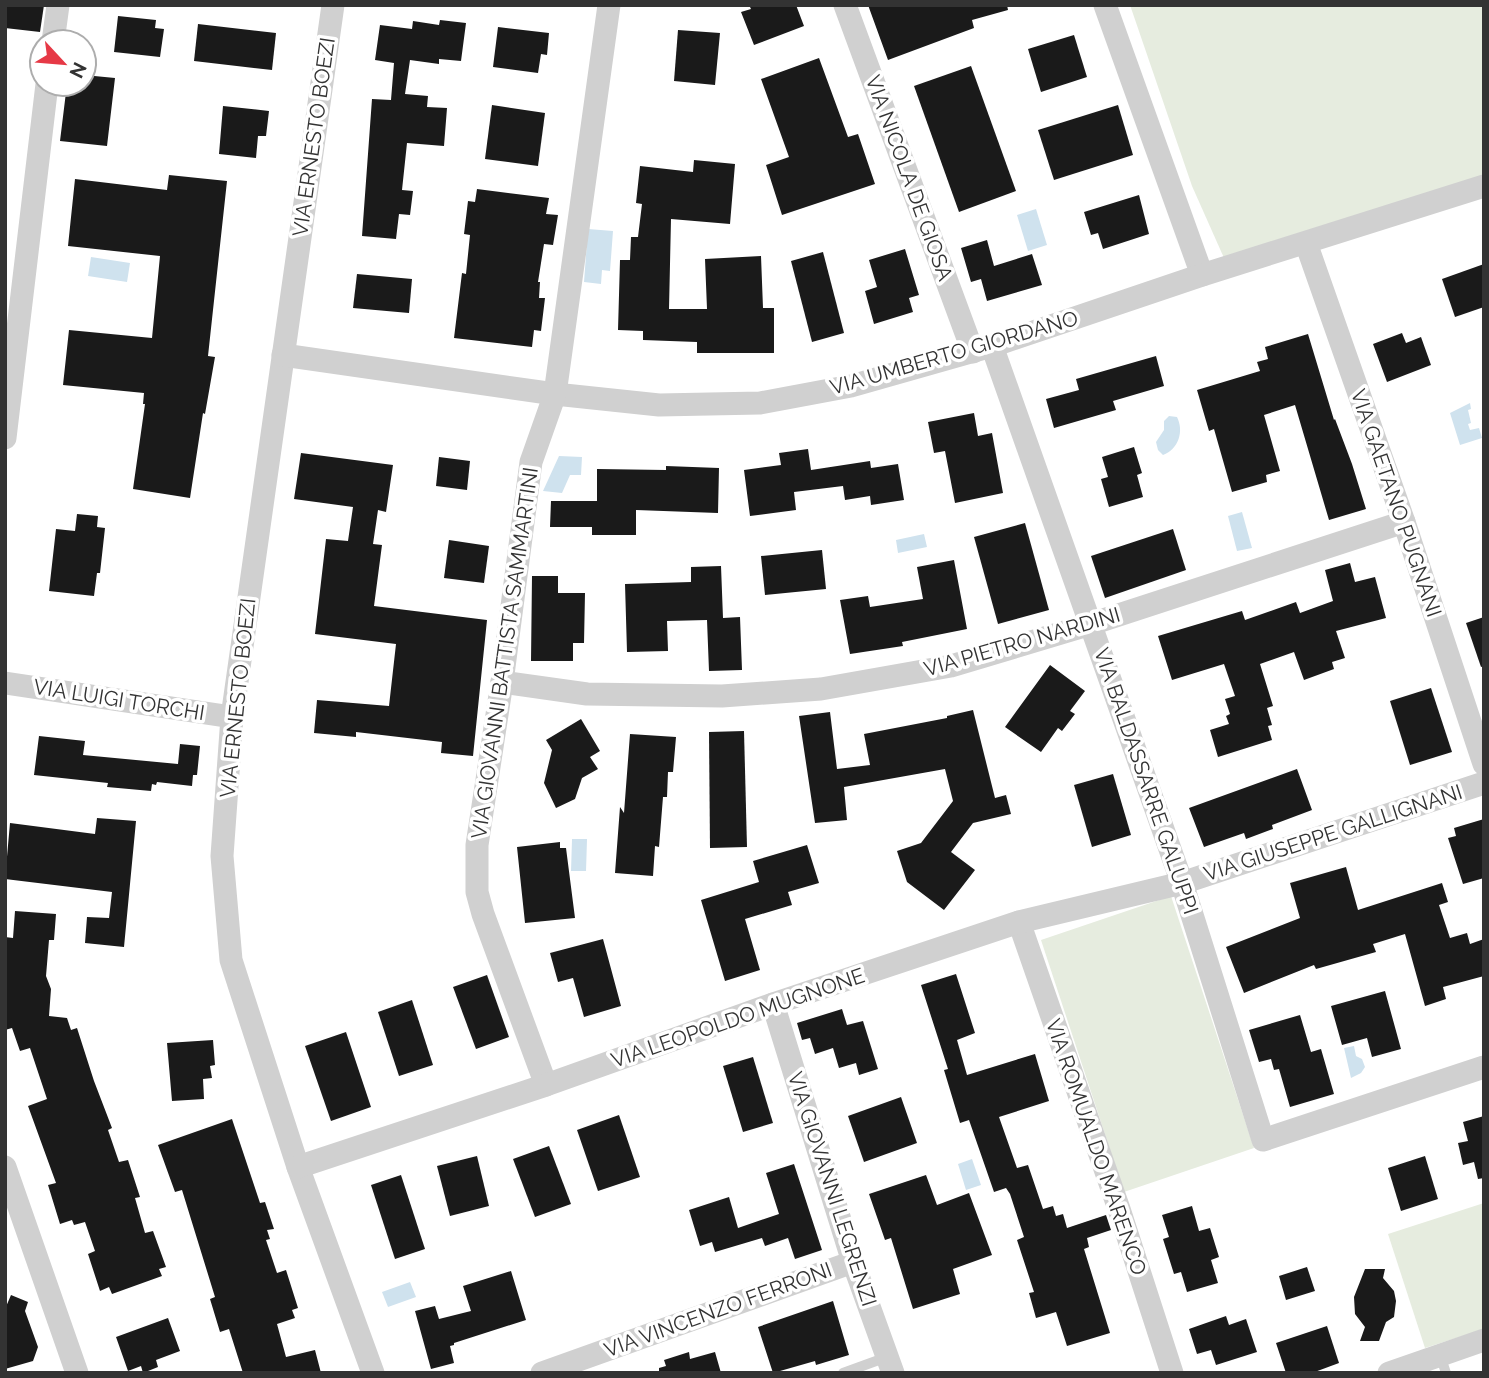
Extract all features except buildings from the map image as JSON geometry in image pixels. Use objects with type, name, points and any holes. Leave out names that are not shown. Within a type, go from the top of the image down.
[{"type":"street","points":[[55,28],[58,5]]},
{"type":"street","name":"VIA ERNESTO BOEZI","points":[[333,5],[232,718],[222,856],[231,960],[298,1167],[373,1373]]},
{"type":"street","name":"VIA GIOVANNI BATTISTA SAMMARTINI","points":[[546,1085],[489,935],[477,892],[477,845],[531,462],[555,394],[609,5]]},
{"type":"street","name":"VIA NICOLA DE GIOSA","points":[[845,5],[983,349]]},
{"type":"street","points":[[1105,5],[1202,275]]},
{"type":"street","points":[[5,438],[45,98]]},
{"type":"street","name":"VIA UMBERTO GIORDANO","points":[[283,355],[555,394],[659,405],[760,403],[851,386],[983,349],[1202,275],[1484,186]]},
{"type":"street","name":"VIA GAETANO PUGNANI","points":[[1306,243],[1404,522],[1484,764]]},
{"type":"street","name":"VIA BALDASSARRE GALUPPI","points":[[983,349],[1091,624],[1182,883],[1263,1140],[1484,1067]]},
{"type":"street","name":"VIA PIETRO NARDINI","points":[[502,682],[587,694],[722,696],[821,689],[951,666],[1091,624],[1404,522]]},
{"type":"street","name":"VIA LUIGI TORCHI","points":[[5,683],[232,718]]},
{"type":"street","name":"VIA GIUSEPPE GALLIGNANI","points":[[1182,883],[1484,783]]},
{"type":"street","name":"VIA LEOPOLDO MUGNONE","points":[[298,1167],[546,1085],[773,1004],[1019,922],[1182,883]]},
{"type":"street","name":"VIA ROMUALDO MARENCO","points":[[1019,922],[1172,1373]]},
{"type":"street","name":"VIA GIOVANNI LEGRENZI","points":[[773,1004],[853,1262],[890,1365]]},
{"type":"street","points":[[5,1167],[77,1373]]},
{"type":"street","name":"VIA VINCENZO FERRONI","points":[[542,1373],[603,1363],[853,1262]]},
{"type":"street","points":[[1389,1373],[1443,1364],[1484,1340]]},
{"type":"lane","points":[[843,1373],[890,1365]]},
{"type":"shaded area","points":[[1130,5],[1484,5],[1484,185],[1228,267],[1192,186]]},
{"type":"shaded area","points":[[1171,896],[1254,1148],[1124,1192],[1041,940]]},
{"type":"shaded area","points":[[1484,1203],[1484,1329],[1425,1348],[1388,1234]]},
{"type":"water","points":[[1036,209],[1047,245],[1028,251],[1017,215]]},
{"type":"water","points":[[588,229],[613,231],[610,271],[602,270],[601,284],[584,282]]},
{"type":"water","points":[[91,257],[130,263],[127,282],[88,276]]},
{"type":"water","points":[[1470,403],[1470,430],[1479,428],[1482,438],[1460,445],[1450,413]]},
{"type":"water","points":[[1169,416],[1177,417],[1180,434],[1173,448],[1163,455],[1156,442],[1164,430],[1164,421]]},
{"type":"water","points":[[559,456],[582,457],[581,475],[570,475],[562,493],[543,491]]},
{"type":"water","points":[[1242,512],[1252,548],[1237,551],[1228,516]]},
{"type":"water","points":[[924,534],[927,547],[898,553],[896,540]]},
{"type":"water","points":[[572,839],[587,839],[586,871],[571,871]]},
{"type":"water","points":[[1354,1046],[1356,1056],[1362,1059],[1365,1067],[1361,1073],[1351,1078],[1344,1048]]},
{"type":"water","points":[[972,1159],[981,1185],[966,1190],[958,1164]]},
{"type":"water","points":[[410,1282],[416,1297],[388,1307],[382,1292]]}]
